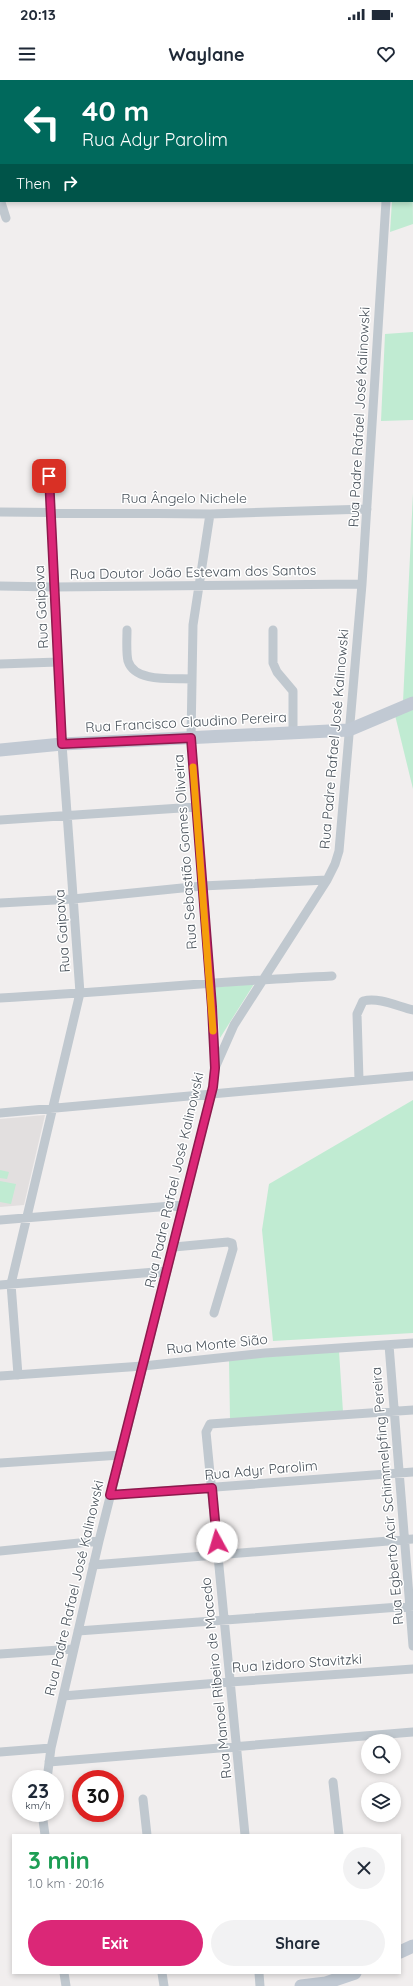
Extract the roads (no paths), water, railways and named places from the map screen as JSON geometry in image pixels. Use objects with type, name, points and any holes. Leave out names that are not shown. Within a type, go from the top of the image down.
[{"type":"street","points":[[1,202],[6,218]]},
{"type":"street","name":"Rua Padre Rafael José Kalinowski","points":[[48,1770],[51,1748],[93,1565],[174,1247],[211,1094],[215,1068],[234,1025],[262,979],[327,880],[335,864],[339,851],[362,584],[386,202]]},
{"type":"street","name":"Rua Gaipava","points":[[18,1375],[11,1284],[80,993],[62,744],[49,476]]},
{"type":"street","name":"Rua Ângelo Nichele","points":[[0,512],[50,511],[210,514],[367,509]]},
{"type":"street","name":"Rua Sebastião Gomes Oliveira","points":[[210,514],[193,625],[191,738],[215,1068]]},
{"type":"street","name":"Rua Doutor João Estevam dos Santos","points":[[0,586],[54,587],[362,584]]},
{"type":"street","points":[[127,630],[128,660],[132,670],[149,677],[192,679]]},
{"type":"street","points":[[273,630],[273,663],[277,672],[293,691],[293,733]]},
{"type":"street","points":[[0,664],[58,662]]},
{"type":"street","points":[[350,730],[413,703]]},
{"type":"street","name":"Rua Francisco Claudino Pereira","points":[[0,750],[62,744],[350,730]]},
{"type":"street","points":[[0,820],[196,807]]},
{"type":"street","points":[[0,903],[74,899],[202,886],[327,880]]},
{"type":"street","points":[[0,998],[210,985],[262,979],[332,976]]},
{"type":"street","points":[[359,1080],[357,1014],[362,1001],[379,1001],[413,1010]]},
{"type":"street","points":[[0,1113],[413,1076]]},
{"type":"street","points":[[0,1220],[184,1205]]},
{"type":"street","points":[[174,1247],[228,1242],[232,1243],[233,1249],[214,1313]]},
{"type":"street","points":[[0,1285],[167,1271]]},
{"type":"street","name":"Rua Monte Sião","points":[[0,1376],[143,1366],[265,1353],[389,1345],[413,1342]]},
{"type":"street","name":"Rua Egberto Acir Schimmelpfing Pereira","points":[[389,1345],[399,1473],[409,1540],[413,1646]]},
{"type":"street","points":[[394,1412],[413,1410]]},
{"type":"street","name":"Rua Manoel Ribeiro de Macedo","points":[[245,1834],[206,1432],[210,1424],[394,1412]]},
{"type":"street","points":[[0,1463],[121,1455]]},
{"type":"street","name":"Rua Adyr Parolim","points":[[110,1495],[413,1472]]},
{"type":"street","points":[[93,1565],[409,1540]]},
{"type":"street","points":[[0,1551],[99,1541]]},
{"type":"street","points":[[78,1631],[411,1606]]},
{"type":"street","points":[[0,1654],[74,1649]]},
{"type":"street","name":"Rua Izidoro Stavitzki","points":[[63,1696],[413,1669]]},
{"type":"street","points":[[49,1762],[413,1732]]},
{"type":"street","points":[[0,1752],[51,1748]]},
{"type":"street","points":[[333,1782],[339,1834]]},
{"type":"street","points":[[143,1799],[147,1834]]},
{"type":"street","points":[[43,1822],[45,1834]]},
{"type":"street","points":[[401,1952],[413,1946]]},
{"type":"street","points":[[64,1974],[66,1986]]},
{"type":"street","points":[[162,1974],[164,1986]]},
{"type":"street","points":[[259,1974],[260,1986]]},
{"type":"street","points":[[301,1986],[326,1983],[351,1974]]}]
